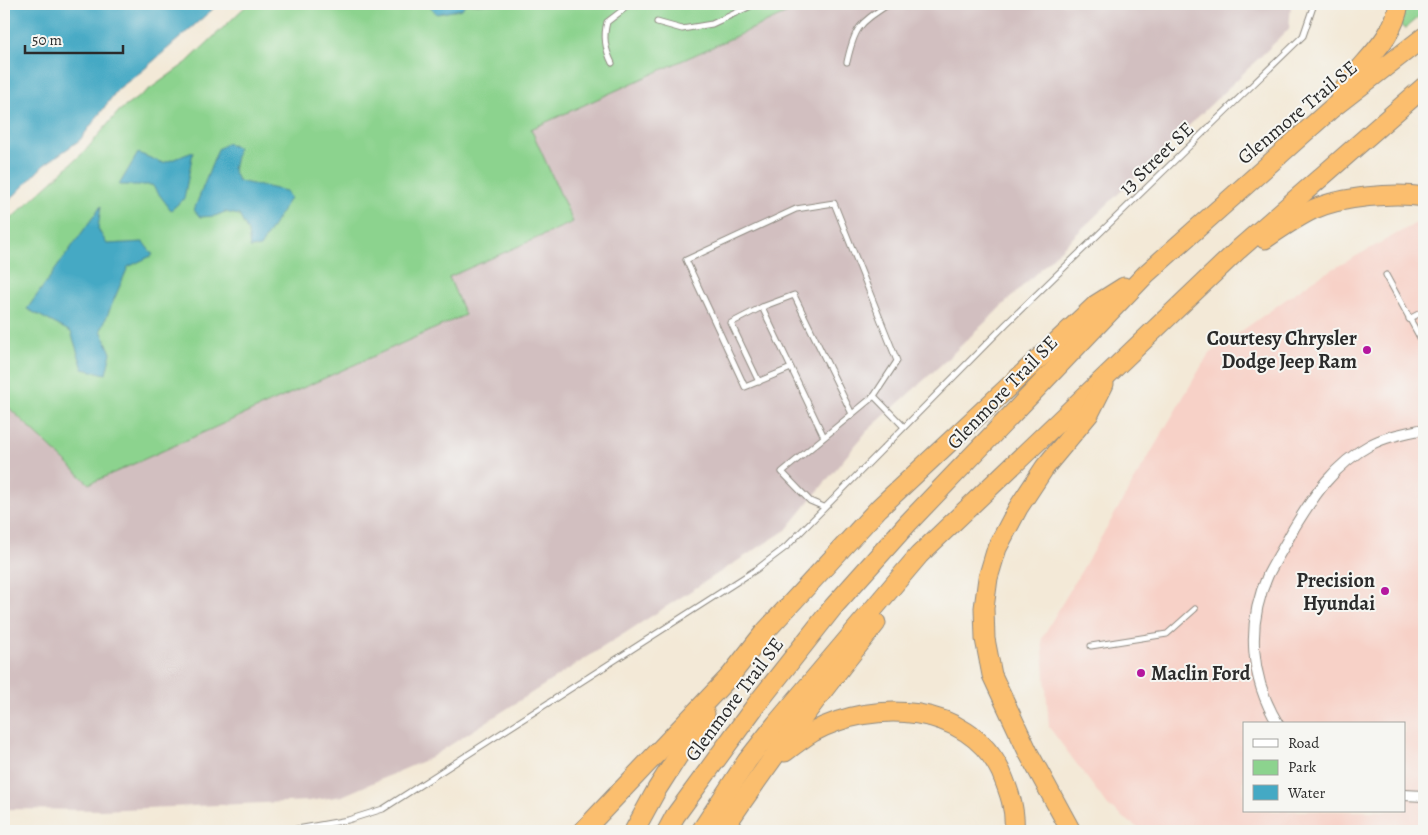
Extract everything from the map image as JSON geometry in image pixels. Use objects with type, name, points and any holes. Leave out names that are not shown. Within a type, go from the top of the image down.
[{"type":"highway","points":[[1331,109],[1356,72],[1382,44],[1398,14],[1399,4]]},
{"type":"highway","name":"Glenmore Trail SE","points":[[667,831],[675,816],[756,705],[834,606],[908,523],[1146,274],[1331,109],[1424,37]]},
{"type":"highway","points":[[701,831],[747,761],[776,724],[919,555],[1238,250],[1424,87]]},
{"type":"highway","points":[[1238,250],[1263,240],[1316,209],[1334,202],[1384,195],[1424,197]]},
{"type":"highway","points":[[583,831],[730,675],[763,634],[879,508],[1097,304],[1146,274]]},
{"type":"highway","points":[[1071,831],[1029,754],[992,675],[987,653],[984,608],[988,578],[997,548],[1018,508],[1045,467],[1089,414],[1109,373]]},
{"type":"highway","points":[[722,831],[752,786],[773,760],[830,680],[906,584],[919,555]]},
{"type":"highway","points":[[634,831],[657,788],[730,675]]},
{"type":"highway","points":[[773,760],[813,732],[856,716],[898,712],[939,719],[962,729],[978,741],[996,763],[1011,798],[1014,814],[1014,831]]},
{"type":"street","points":[[1277,722],[1268,707],[1260,686],[1253,644],[1254,622],[1258,601],[1268,575],[1314,495],[1342,464],[1370,445],[1396,435],[1424,428]]},
{"type":"street","points":[[1406,795],[1424,796]]},
{"type":"lane","points":[[657,22],[682,29],[712,24],[755,4]]},
{"type":"lane","points":[[847,62],[851,41],[860,25],[889,4]]},
{"type":"lane","name":"13 Street SE","points":[[286,831],[348,820],[383,809],[757,569],[786,547],[1006,324],[1303,36],[1314,4]]},
{"type":"lane","points":[[612,63],[606,52],[605,28],[607,22],[624,9]]},
{"type":"lane","points":[[791,368],[745,387],[686,260],[796,209],[834,203],[897,361],[874,396],[782,472],[810,501],[824,507]]},
{"type":"lane","points":[[1386,276],[1424,345]]},
{"type":"lane","points":[[759,382],[731,323],[762,307],[794,295],[852,414]]},
{"type":"lane","points":[[762,307],[824,437]]},
{"type":"lane","points":[[1409,319],[1424,311]]},
{"type":"lane","points":[[874,396],[904,427]]},
{"type":"lane","points":[[1091,646],[1167,634],[1195,609]]},
{"type":"shaded area","points":[[807,4],[1291,4],[1289,29],[943,363],[867,431],[786,530],[430,758],[342,796],[309,801],[100,810],[4,809],[4,409],[9,408],[89,484],[465,315],[448,277],[572,222],[531,129]]},
{"type":"shaded area","points":[[1418,222],[1422,231],[1424,230],[1424,831],[1142,831],[1108,806],[1049,727],[1042,638],[1208,355],[1313,280]]},
{"type":"green space","points":[[248,4],[807,4],[531,129],[573,222],[449,277],[465,315],[89,484],[4,403],[4,225],[85,151],[119,111],[186,63]]},
{"type":"green space","points":[[1405,4],[1424,4],[1424,13],[1405,29],[1400,25]]},
{"type":"water","points":[[4,4],[214,4],[214,8],[142,71],[118,89],[80,140],[44,165],[4,206]]},
{"type":"water","points":[[427,4],[465,4],[462,9],[437,14]]},
{"type":"water","points":[[227,143],[238,148],[233,169],[238,181],[286,191],[290,198],[260,247],[250,248],[248,232],[239,215],[225,212],[215,216],[200,217],[194,210],[218,149]]},
{"type":"water","points":[[193,152],[184,199],[171,210],[152,185],[119,185],[138,153],[163,163]]},
{"type":"water","points":[[101,206],[98,229],[107,244],[143,242],[153,255],[128,267],[101,330],[111,353],[106,374],[83,369],[71,332],[27,309]]},
{"type":"place","name":"Courtesy Chrysler Dodge Jeep Ram","points":[[1367,350]]},
{"type":"place","name":"Precision Hyundai","points":[[1385,591]]},
{"type":"place","name":"Maclin Ford","points":[[1141,673]]}]
